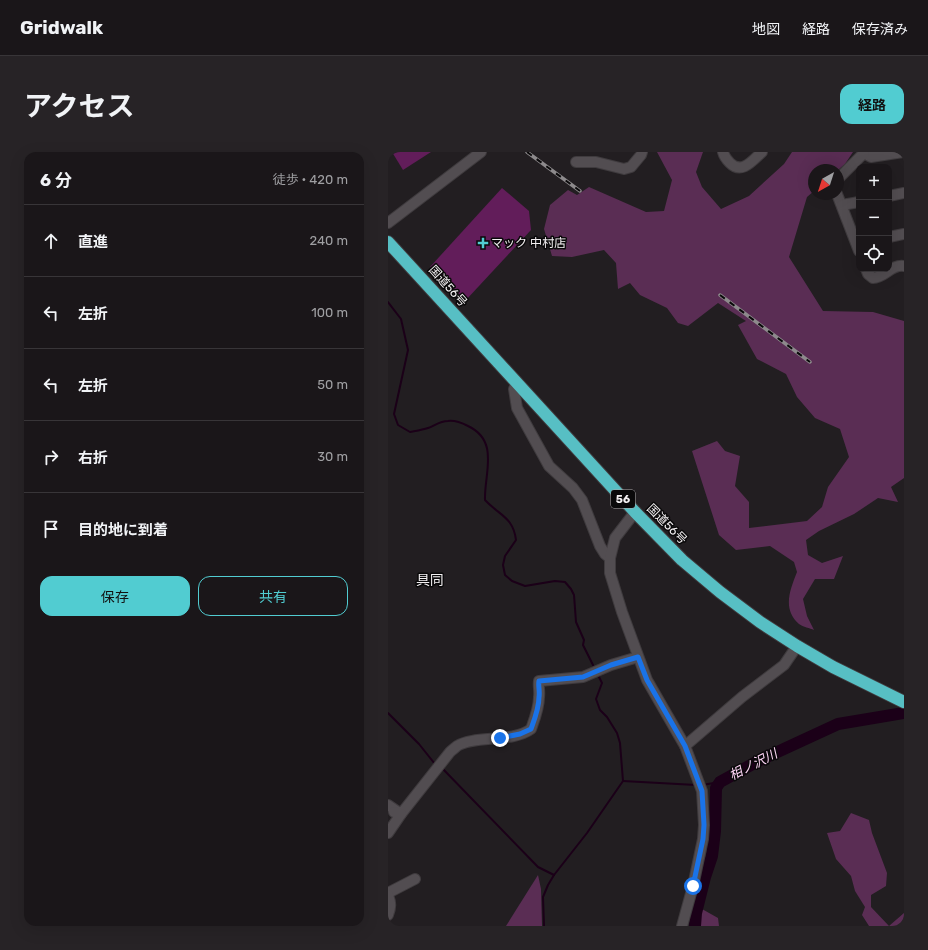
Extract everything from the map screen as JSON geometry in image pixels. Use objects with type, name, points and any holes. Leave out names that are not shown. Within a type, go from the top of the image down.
[{"type":"highway","name":"国道56号","points":[[388,242],[635,512],[682,560],[720,592],[760,622],[797,646],[833,667],[904,702]]},
{"type":"street","points":[[464,152],[472,159]]},
{"type":"street","points":[[388,223],[481,152]]},
{"type":"street","points":[[576,162],[596,162],[624,169],[631,167],[642,152]]},
{"type":"street","points":[[723,152],[730,163],[736,167],[742,168],[749,164],[762,152]]},
{"type":"street","points":[[844,173],[865,153],[871,158],[904,152]]},
{"type":"street","points":[[892,195],[904,193]]},
{"type":"street","points":[[840,200],[856,241]]},
{"type":"street","points":[[842,205],[856,203]]},
{"type":"street","points":[[892,236],[904,234]]},
{"type":"street","points":[[892,269],[896,266],[904,266]]},
{"type":"street","points":[[867,272],[873,278],[877,278],[886,272]]},
{"type":"street","points":[[517,382],[514,390],[517,408],[549,466],[573,488],[582,500],[600,546],[604,554],[610,558]]},
{"type":"street","points":[[635,512],[615,538],[610,558],[610,573],[647,680],[685,746],[700,787],[704,825],[703,839],[693,886],[682,926]]},
{"type":"street","points":[[685,746],[742,697],[784,665],[797,646]]},
{"type":"street","points":[[388,833],[439,766],[457,746],[465,742],[520,734],[531,729],[538,709],[540,695],[538,688],[539,681],[583,677],[611,665],[638,657]]},
{"type":"street","points":[[388,805],[401,814]]},
{"type":"street","points":[[388,810],[401,814]]},
{"type":"street","points":[[388,915],[391,908],[389,898],[415,879]]},
{"type":"shaded area","points":[[657,152],[703,152],[696,172],[702,187],[721,209],[749,196],[784,164],[792,152],[853,152],[844,165],[808,164],[808,196],[789,257],[823,311],[873,312],[904,321],[904,478],[891,487],[898,502],[878,498],[854,514],[819,531],[806,540],[808,555],[822,563],[843,556],[834,579],[815,579],[803,599],[807,616],[814,630],[799,624],[794,618],[789,606],[790,592],[797,572],[794,562],[770,546],[736,550],[719,535],[692,451],[717,441],[725,451],[740,456],[735,486],[749,502],[749,528],[807,521],[822,507],[828,487],[849,457],[840,429],[815,418],[797,397],[786,374],[757,359],[738,325],[746,321],[718,303],[688,326],[678,323],[667,308],[640,295],[630,283],[618,289],[616,263],[604,250],[572,257],[552,256],[544,229],[550,205],[568,190],[577,195],[589,187],[646,212],[664,211],[672,180]]},
{"type":"shaded area","points":[[851,813],[869,820],[872,833],[887,873],[886,886],[871,895],[871,907],[889,926],[869,926],[862,915],[865,907],[855,891],[851,876],[836,859],[827,833],[840,831]]},
{"type":"shaded area","points":[[538,875],[541,889],[542,926],[506,926]]},
{"type":"shaded area","points":[[702,909],[718,918],[719,926],[697,926]]},
{"type":"shaded area","points":[[904,913],[904,926],[889,926]]},
{"type":"building","points":[[392,152],[431,152],[403,170]]},
{"type":"building","points":[[502,188],[529,211],[531,230],[466,300],[430,267]]},
{"type":"waterway","points":[[388,302],[401,319],[408,350],[394,414],[398,425],[410,432],[428,428],[445,421],[453,421],[466,425],[478,432],[484,440],[487,449],[488,469],[485,500],[509,521],[516,540],[505,556],[503,565],[505,575],[512,581],[525,586],[555,581],[565,582],[574,595],[576,622],[584,640],[583,645],[595,669]]},
{"type":"waterway","points":[[544,926],[543,897],[548,885],[554,875],[587,833],[623,781],[620,743],[617,733],[607,717],[600,710],[596,699],[602,683],[598,675]]},
{"type":"waterway","points":[[388,713],[419,744],[435,764]]},
{"type":"waterway","name":"相ノ沢川","points":[[695,926],[696,913],[712,856],[715,831],[716,788],[720,782],[760,760],[838,724],[904,713]]},
{"type":"waterway","points":[[441,767],[538,867],[554,875]]},
{"type":"waterway","points":[[623,781],[696,785]]},
{"type":"waterway","points":[[702,785],[720,782]]},
{"type":"railway","points":[[527,152],[580,191]]},
{"type":"railway","points":[[720,295],[810,362]]},
{"type":"place","name":"マック 中村店","points":[[483,243]]},
{"type":"district","name":"具同","points":[[430,580]]},
{"type":"route","points":[[500,738],[520,734],[531,729],[538,709],[540,695],[538,688],[539,681],[583,677],[611,665],[638,657],[647,680],[685,746],[702,791],[704,825],[703,839],[693,886]]}]
